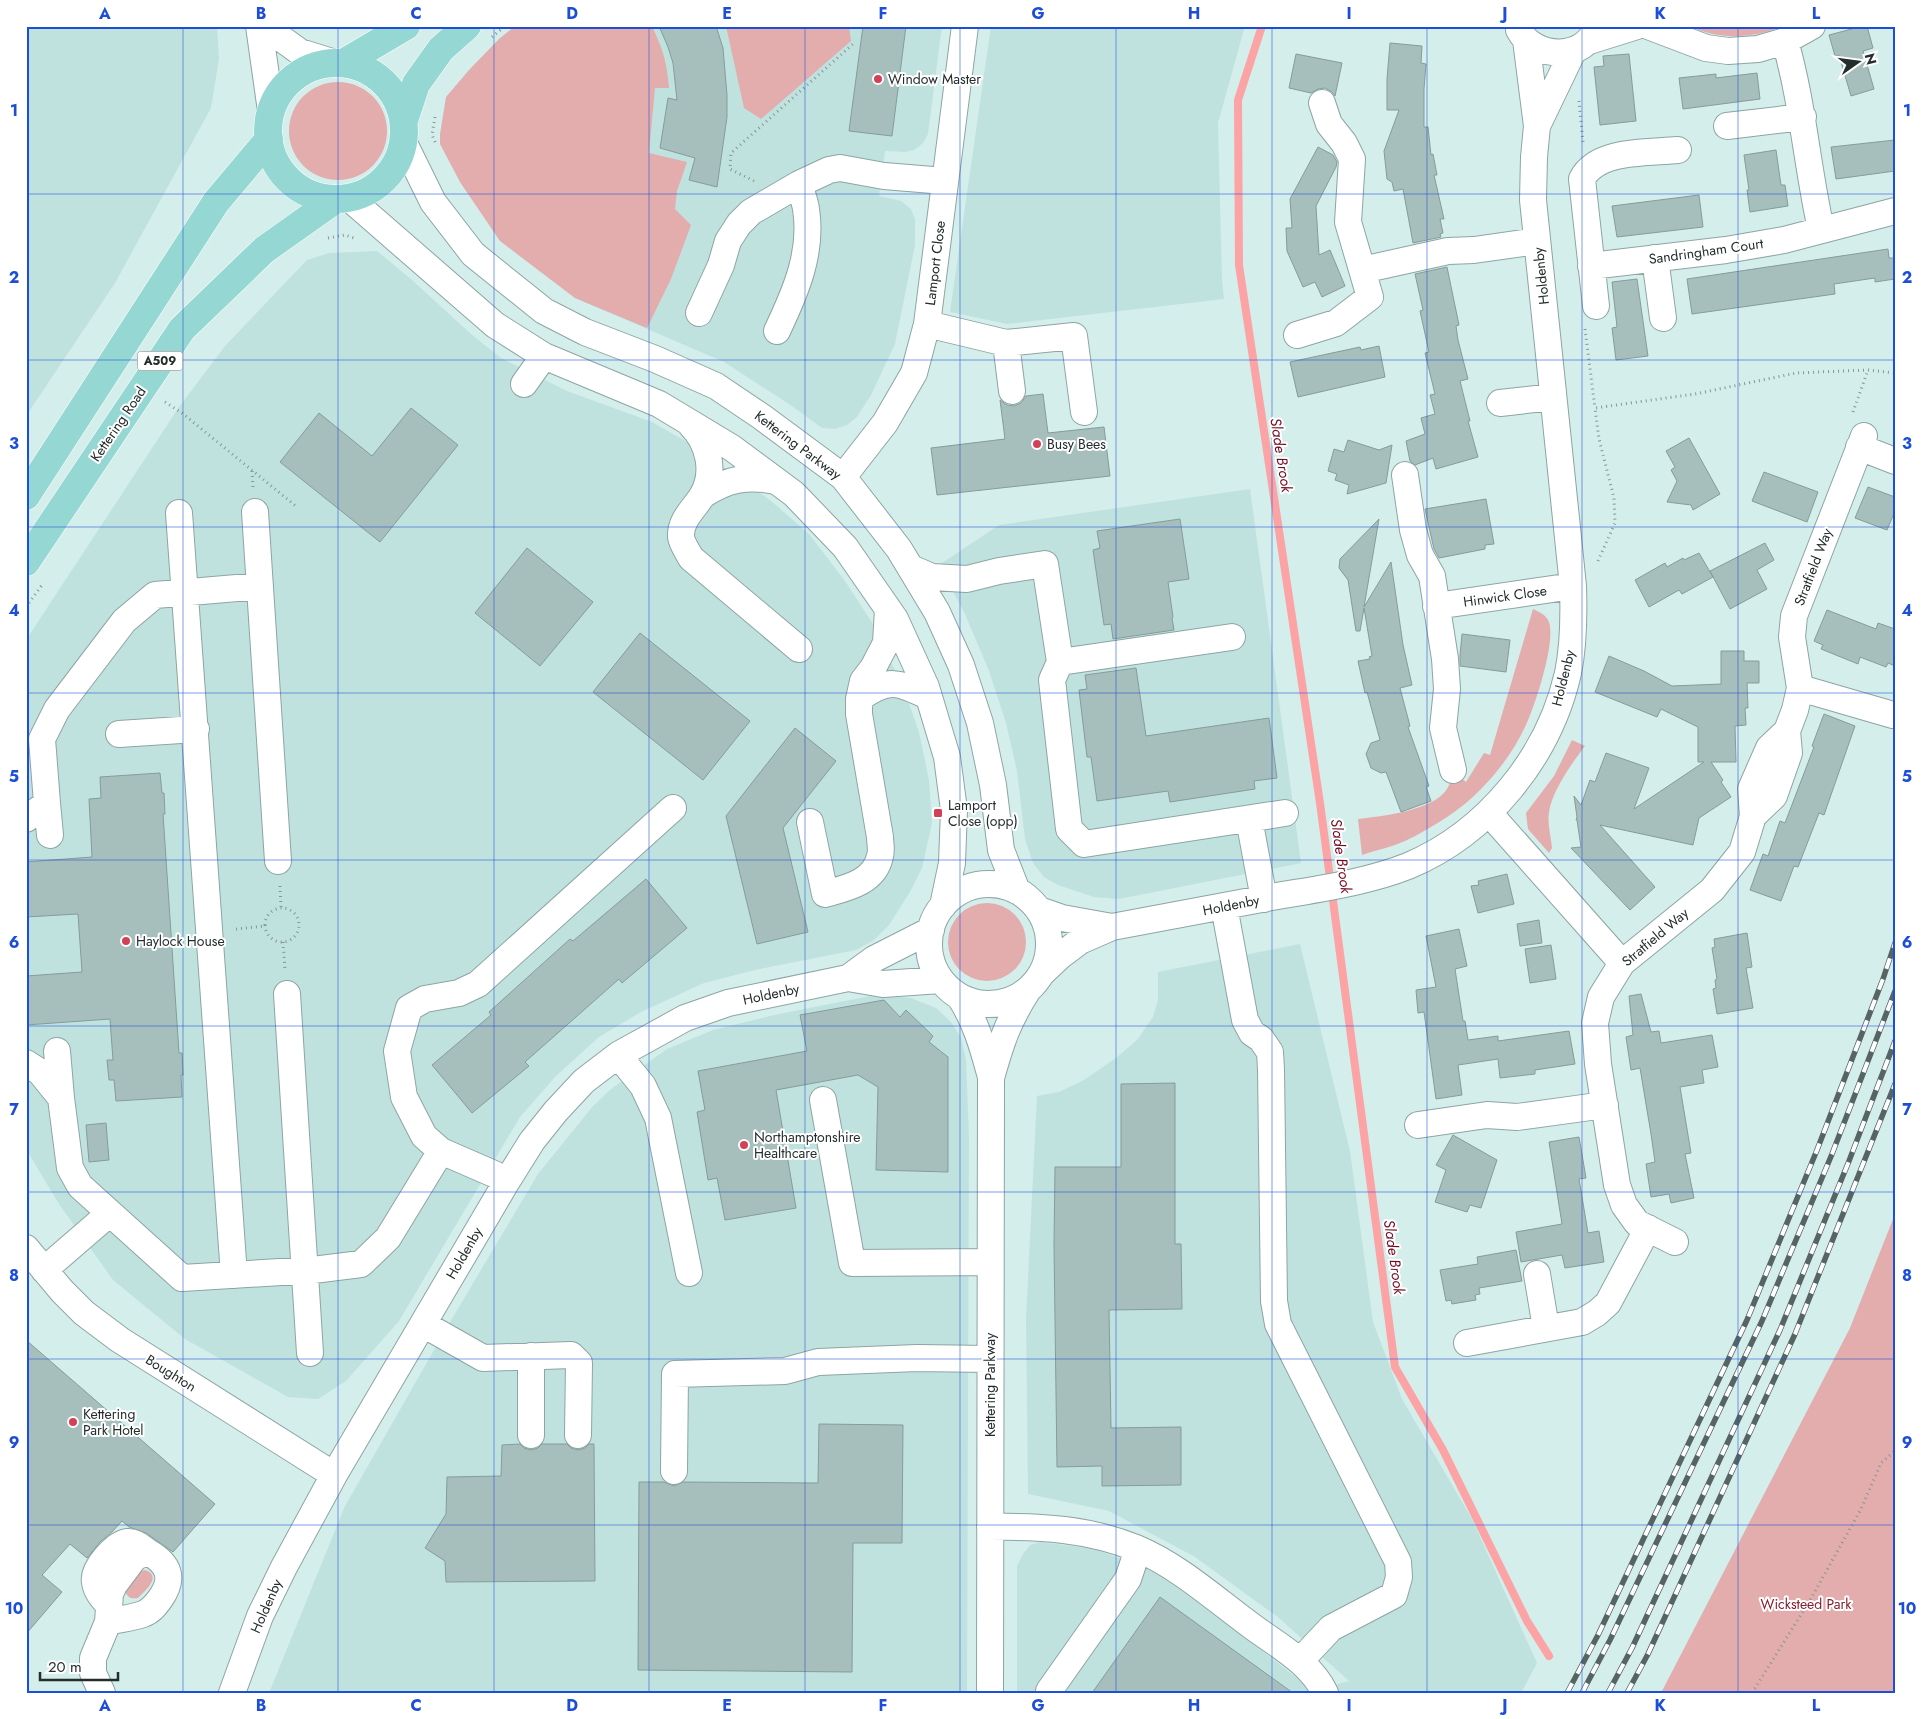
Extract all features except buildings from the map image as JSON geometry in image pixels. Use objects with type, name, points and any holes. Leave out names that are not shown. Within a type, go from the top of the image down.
[{"type":"main road","points":[[406,26],[339,62],[312,67],[294,77],[280,92],[271,111],[269,139],[274,158],[284,175],[299,188],[317,196],[343,198],[369,191],[385,179],[397,162],[416,84],[441,49],[477,34]]},
{"type":"main road","points":[[339,62],[366,69],[384,81],[397,99],[404,131]]},
{"type":"main road","name":"A509","points":[[26,496],[216,202],[269,139]]},
{"type":"main road","name":"Kettering Road","points":[[26,562],[182,329],[264,250],[343,198]]},
{"type":"street","points":[[259,26],[271,111]]},
{"type":"street","points":[[264,26],[300,52],[339,62]]},
{"type":"street","name":"Lamport Close","points":[[843,477],[885,423],[914,373],[927,324],[964,26]]},
{"type":"street","points":[[1519,31],[1535,47],[1552,52],[1586,39],[1637,26]]},
{"type":"street","points":[[1648,26],[1706,48],[1728,52],[1758,49],[1785,41],[1812,26]]},
{"type":"street","name":"Holdenby","points":[[1035,982],[1060,956],[1080,941],[1112,927],[1356,881],[1407,866],[1444,848],[1489,813],[1525,770],[1551,724],[1568,673],[1574,628],[1573,586],[1533,200],[1537,126],[1519,31]]},
{"type":"street","name":"Holdenby","points":[[1537,126],[1562,76],[1586,39]]},
{"type":"street","points":[[1785,41],[1803,117],[1808,164],[1821,229]]},
{"type":"street","points":[[1297,335],[1336,323],[1370,297],[1348,222],[1352,159],[1344,143],[1329,124],[1322,103]]},
{"type":"street","points":[[1727,126],[1803,117]]},
{"type":"street","name":"Kettering Parkway","points":[[404,131],[433,202],[474,254],[544,311],[585,332],[716,386],[762,417],[843,477],[899,549],[911,568],[937,612],[961,665],[980,723],[993,786],[1001,850],[1017,891]]},
{"type":"street","points":[[1596,303],[1582,179],[1586,170],[1610,156],[1678,150]]},
{"type":"street","points":[[699,313],[721,265],[728,241],[739,224],[751,212],[789,189],[829,170],[840,168],[884,176],[945,181]]},
{"type":"street","points":[[777,331],[796,291],[808,244],[806,209],[789,189]]},
{"type":"street","points":[[343,198],[495,325],[544,356],[659,404],[732,448],[794,494],[845,547],[888,608],[899,627],[929,697],[947,757],[954,810],[952,863],[943,906]]},
{"type":"street","name":"Sandringham Court","points":[[1591,266],[1726,250],[1774,241],[1895,212]]},
{"type":"street","points":[[1362,270],[1448,251],[1474,250],[1537,240]]},
{"type":"street","points":[[1655,258],[1663,318]]},
{"type":"street","points":[[927,324],[1006,344],[1074,336],[1084,412]]},
{"type":"street","points":[[1006,344],[1012,391]]},
{"type":"street","points":[[524,384],[544,356]]},
{"type":"street","points":[[1500,403],[1553,397]]},
{"type":"street","points":[[688,422],[700,434],[707,450],[710,466],[703,495],[684,520],[681,538],[690,558],[799,649]]},
{"type":"street","points":[[1861,442],[1895,461]]},
{"type":"street","name":"Stratfield Way","points":[[1675,1242],[1637,1223],[1624,1205],[1617,1185],[1598,1064],[1595,1023],[1601,997],[1622,963],[1712,890],[1742,852],[1753,816],[1751,789],[1769,748],[1787,731],[1795,710],[1800,688],[1792,637],[1794,616],[1861,442]]},
{"type":"street","points":[[1405,474],[1412,530],[1420,555],[1432,576],[1445,659],[1447,689],[1443,728],[1453,770]]},
{"type":"street","points":[[703,495],[714,488],[740,479],[758,477],[777,481]]},
{"type":"street","points":[[255,512],[278,861]]},
{"type":"street","points":[[180,513],[234,1275]]},
{"type":"street","points":[[911,568],[932,577],[967,579],[999,570],[1045,564],[1060,662],[1052,680],[1070,829],[1084,844],[1285,813]]},
{"type":"street","points":[[937,612],[967,579]]},
{"type":"street","points":[[50,835],[42,739],[57,709],[124,621],[156,595],[260,586]]},
{"type":"street","name":"Hinwick Close","points":[[1436,606],[1573,586]]},
{"type":"street","points":[[810,822],[825,894],[852,887],[867,878],[876,868],[881,856],[880,837],[859,714],[859,699],[863,681],[873,668],[886,643],[888,608]]},
{"type":"street","points":[[1060,662],[1232,637]]},
{"type":"street","points":[[859,699],[872,689],[892,684],[906,686],[929,697]]},
{"type":"street","points":[[1800,688],[1893,715]]},
{"type":"street","points":[[119,734],[196,729]]},
{"type":"street","points":[[26,819],[47,803]]},
{"type":"street","points":[[507,1181],[441,1151],[424,1136],[404,1097],[397,1050],[409,1008],[425,999],[460,994],[478,984],[673,808]]},
{"type":"street","points":[[1489,813],[1622,963]]},
{"type":"street","points":[[1249,819],[1264,899]]},
{"type":"street","points":[[998,884],[1017,891],[1029,899],[1039,910],[1046,925],[1049,942],[1048,958],[1035,982],[1012,1000],[994,1004],[976,1003],[950,988],[933,964],[929,947],[935,917],[943,906],[958,893],[977,885],[998,884]]},
{"type":"street","points":[[1224,906],[1245,1020],[1252,1033],[1261,1039],[1270,1052],[1274,1301],[1278,1324],[1398,1562],[1399,1578],[1394,1595],[1332,1628],[1300,1661]]},
{"type":"street","name":"Holdenby","points":[[1039,910],[1088,924],[1112,927]]},
{"type":"street","name":"Holdenby","points":[[848,978],[874,959],[931,930]]},
{"type":"street","name":"Holdenby","points":[[232,1693],[260,1616],[334,1475],[532,1141],[556,1111],[584,1081],[618,1055],[685,1018],[728,1003],[848,978],[883,984],[950,988]]},
{"type":"street","name":"Kettering Parkway","points":[[991,1078],[1004,1034],[1014,1012],[1035,982]]},
{"type":"street","name":"Kettering Parkway","points":[[950,988],[969,1010],[979,1034],[991,1078],[990,1693]]},
{"type":"street","points":[[287,994],[310,1353]]},
{"type":"street","points":[[57,1051],[70,1168],[80,1186],[182,1278],[305,1270],[361,1264],[388,1238],[441,1151]]},
{"type":"street","points":[[618,1055],[643,1086],[658,1118],[689,1273]]},
{"type":"street","points":[[26,1063],[40,1072],[61,1098]]},
{"type":"street","points":[[823,1100],[852,1263],[990,1262]]},
{"type":"street","points":[[1418,1125],[1487,1115],[1517,1117],[1605,1104]]},
{"type":"street","points":[[33,1260],[110,1213]]},
{"type":"street","points":[[1467,1342],[1582,1322],[1597,1313],[1608,1303],[1648,1228]]},
{"type":"street","name":"Boughton","points":[[33,1260],[84,1313],[120,1340],[334,1475]]},
{"type":"street","points":[[1537,1274],[1546,1328]]},
{"type":"street","points":[[423,1324],[483,1358],[571,1355],[579,1363],[578,1434]]},
{"type":"street","points":[[531,1356],[531,1435]]},
{"type":"street","points":[[674,1471],[675,1374],[786,1371],[818,1362],[917,1358],[990,1358]]},
{"type":"street","points":[[990,1527],[1034,1526],[1068,1530],[1101,1536],[1138,1549],[1177,1571],[1300,1661],[1319,1680],[1325,1693]]},
{"type":"street","points":[[1049,1691],[1128,1579],[1138,1549]]},
{"type":"street","points":[[102,1693],[93,1673],[93,1658],[108,1613],[114,1585],[135,1557],[148,1552],[161,1559],[168,1571],[168,1582],[165,1592],[152,1610],[142,1614],[108,1613]]},
{"type":"path","points":[[477,34],[505,26]]},
{"type":"path","points":[[789,189],[730,169],[732,153],[853,44]]},
{"type":"path","points":[[1562,76],[1576,77],[1586,170]]},
{"type":"path","points":[[437,108],[432,135],[439,150]]},
{"type":"path","points":[[320,240],[345,235],[360,240]]},
{"type":"path","points":[[1573,586],[1595,583],[1600,556],[1615,523],[1614,498],[1599,439],[1582,301],[1596,303]]},
{"type":"path","points":[[1595,408],[1695,394],[1796,373],[1868,370],[1895,374]]},
{"type":"path","points":[[1861,442],[1851,430],[1849,421],[1868,370]]},
{"type":"path","points":[[166,395],[163,401],[182,413],[297,507]]},
{"type":"path","points":[[26,607],[43,583]]},
{"type":"path","points":[[281,907],[288,908],[294,912],[300,924],[299,931],[295,936],[290,941],[283,942],[271,938],[265,926],[269,913],[281,907]]},
{"type":"path","points":[[1752,1693],[1809,1602],[1861,1509],[1881,1463],[1895,1451]]},
{"type":"shaded area","points":[[26,26],[217,26],[219,59],[211,108],[115,283],[26,416]]},
{"type":"shaded area","points":[[538,26],[942,26],[928,134],[923,143],[914,150],[905,152],[885,151],[879,196],[901,201],[911,209],[915,219],[915,245],[895,344],[871,395],[857,417],[847,425],[835,429],[822,428],[724,362],[575,298],[500,241],[460,182],[455,119]]},
{"type":"shaded area","points":[[991,26],[1245,26],[1218,123],[1224,299],[1007,324],[950,312]]},
{"type":"shaded area","points":[[377,251],[501,358],[567,391],[652,422],[689,443],[770,500],[809,534],[845,581],[873,624],[905,692],[919,732],[929,780],[932,823],[922,868],[910,892],[889,925],[874,940],[856,950],[755,970],[704,983],[641,1012],[599,1037],[556,1076],[520,1117],[399,1321],[346,1381],[318,1399],[288,1397],[185,1339],[113,1280],[59,1204],[26,1149],[26,640],[179,407],[225,346],[307,260],[329,253]]},
{"type":"shaded area","points":[[1250,489],[1301,863],[1119,899],[1094,897],[1058,885],[1044,877],[1033,863],[1025,839],[1017,771],[1006,723],[989,671],[965,614],[939,565],[999,525]]},
{"type":"shaded area","points":[[1300,944],[1350,1151],[1373,1322],[1402,1399],[1472,1519],[1537,1663],[1521,1693],[1017,1693],[1017,1566],[1030,1545],[1040,1542],[1095,1549],[1145,1568],[1191,1594],[1313,1691],[1349,1681],[1279,1618],[1195,1557],[1109,1511],[1028,1494],[1026,1319],[1037,1096],[1059,1092],[1084,1080],[1116,1058],[1137,1040],[1153,1017],[1158,999],[1158,972]]},
{"type":"shaded area","points":[[880,994],[911,998],[936,1008],[950,1021],[961,1037],[966,1060],[969,1136],[967,1693],[269,1693],[345,1506],[450,1322],[538,1174],[593,1106],[611,1089],[667,1049],[713,1030],[774,1015]]},
{"type":"green space","points":[[515,26],[652,26],[656,34],[666,63],[669,88],[655,88],[649,153],[687,162],[677,191],[675,209],[691,225],[671,279],[647,328],[575,298],[500,241],[460,182],[440,144],[446,97],[499,39]]},
{"type":"green space","points":[[726,26],[849,26],[851,41],[761,119],[744,108]]},
{"type":"green space","points":[[1689,26],[1785,26],[1749,35],[1725,36],[1701,31]]},
{"type":"green space","points":[[338,82],[348,83],[365,90],[379,104],[386,121],[386,141],[379,158],[365,172],[348,179],[338,180],[328,179],[311,172],[297,158],[290,141],[289,131],[290,121],[297,104],[311,90],[328,83]]},
{"type":"green space","points":[[1533,609],[1544,615],[1548,620],[1550,641],[1544,673],[1529,718],[1506,760],[1473,797],[1446,818],[1405,841],[1362,855],[1358,819],[1406,811],[1431,803],[1447,789],[1452,778],[1461,778],[1466,782],[1484,753],[1490,755]]},
{"type":"green space","points":[[1572,740],[1585,746],[1554,795],[1548,821],[1552,848],[1549,853],[1528,829],[1526,813],[1554,776]]},
{"type":"green space","points":[[987,903],[1002,906],[1015,914],[1023,927],[1026,942],[1023,957],[1015,970],[1002,978],[987,981],[972,978],[959,970],[951,957],[948,942],[951,927],[959,914],[972,906]]},
{"type":"green space","name":"Wicksteed Park","points":[[1895,1214],[1895,1693],[1661,1693],[1850,1328]]},
{"type":"green space","points":[[145,1570],[152,1576],[151,1584],[138,1598],[130,1598],[125,1591],[141,1571]]},
{"type":"waterway","name":"Slade Brook","points":[[1262,26],[1238,100],[1239,265],[1320,803],[1395,1367],[1443,1450],[1527,1621],[1549,1656]]},
{"type":"railway","points":[[1567,1693],[1598,1635],[1747,1320],[1817,1150],[1895,943]]},
{"type":"railway","points":[[1582,1693],[1610,1640],[1762,1321],[1832,1154],[1895,991]]},
{"type":"railway","points":[[1608,1693],[1632,1648],[1780,1330],[1849,1161],[1895,1041]]},
{"type":"railway","points":[[1627,1693],[1648,1654],[1795,1334],[1895,1084]]},
{"type":"place","name":"Window Master","points":[[878,79]]},
{"type":"place","name":"Busy Bees","points":[[1037,444]]},
{"type":"place","name":"Lamport Close (opp)","points":[[938,813]]},
{"type":"place","name":"Haylock House","points":[[126,941]]},
{"type":"place","name":"Northamptonshire Healthcare","points":[[744,1145]]},
{"type":"place","name":"Kettering Park Hotel","points":[[73,1422]]}]
